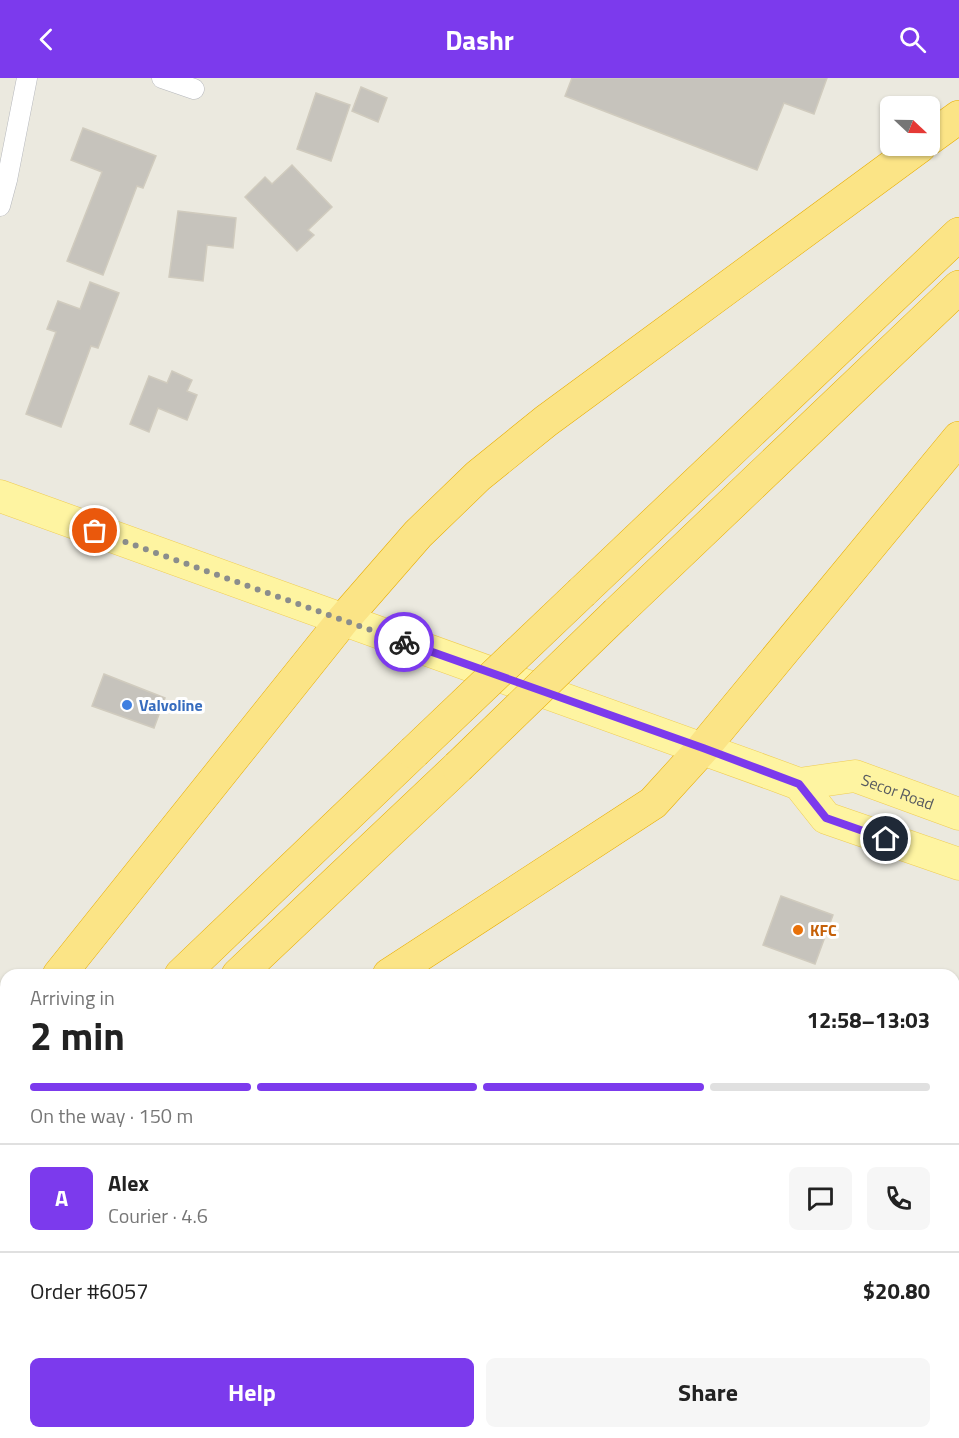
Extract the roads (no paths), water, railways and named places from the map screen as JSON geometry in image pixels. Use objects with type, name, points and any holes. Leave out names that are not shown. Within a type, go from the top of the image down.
[{"type":"highway","points":[[940,131],[959,117]]},
{"type":"highway","points":[[64,969],[344,620],[418,534],[478,476],[555,414],[906,156]]},
{"type":"highway","points":[[187,969],[959,234]]},
{"type":"highway","points":[[244,969],[959,287]]},
{"type":"highway","points":[[398,969],[653,802],[703,748],[959,438]]},
{"type":"main road","name":"Secor Road","points":[[0,496],[799,784],[855,776],[959,814]]},
{"type":"main road","points":[[799,784],[826,818],[959,864]]},
{"type":"street","points":[[0,206],[27,78]]},
{"type":"street","points":[[162,78],[194,89]]},
{"type":"place","name":"Valvoline","points":[[127,705]]},
{"type":"place","name":"KFC","points":[[798,930]]}]
